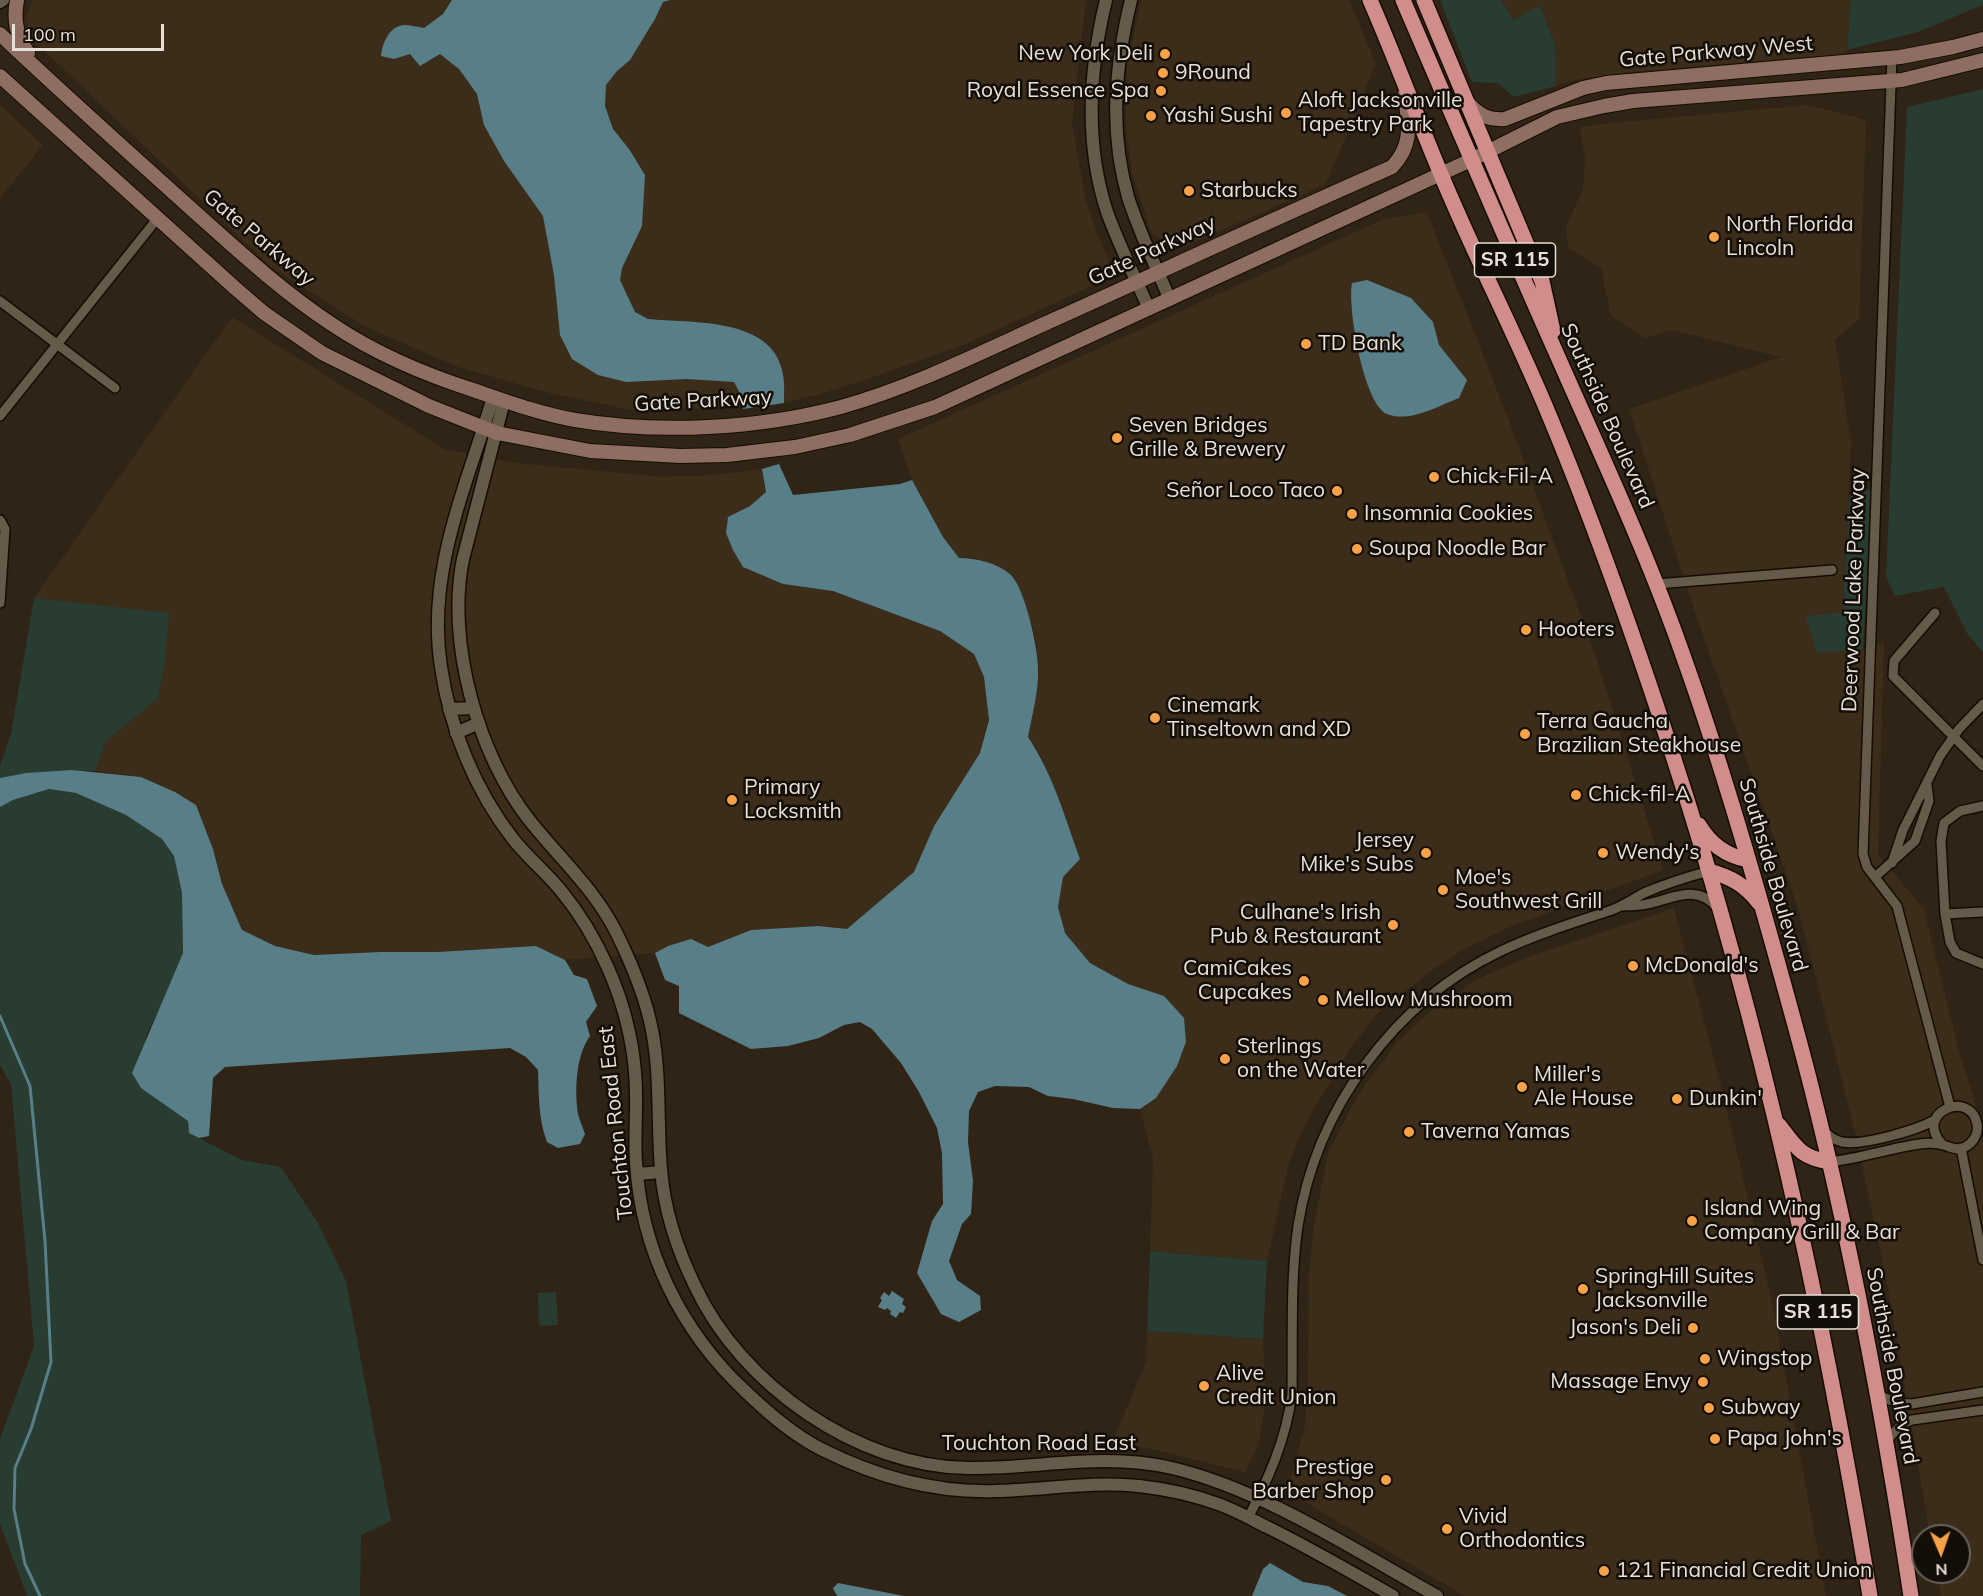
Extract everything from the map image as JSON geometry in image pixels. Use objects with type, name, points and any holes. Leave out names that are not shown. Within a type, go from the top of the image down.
[{"type":"highway","name":"SR 115","points":[[1370,0],[1404,78],[1440,174],[1544,402],[1635,644],[1689,806],[1749,1015],[1775,1120],[1823,1334],[1870,1596]]},
{"type":"highway","name":"Southside Boulevard","points":[[1403,0],[1616,488],[1685,659],[1762,908],[1821,1126],[1878,1395],[1911,1596]]},
{"type":"highway","points":[[1424,0],[1542,281],[1559,360]]},
{"type":"highway","points":[[1689,806],[1702,830],[1720,850],[1748,860]]},
{"type":"highway","points":[[1709,872],[1736,880],[1751,892],[1762,908]]},
{"type":"highway","points":[[1775,1120],[1805,1155],[1829,1162]]},
{"type":"main road","points":[[17,0],[14,15],[19,39],[39,70]]},
{"type":"main road","name":"Gate Parkway","points":[[0,34],[275,284],[336,327],[424,374],[498,399],[538,412],[575,420],[632,426],[743,424],[842,406],[928,376],[1137,282],[1240,233],[1392,167],[1401,158],[1407,146],[1404,78]]},
{"type":"main road","name":"Gate Parkway West","points":[[1465,100],[1478,114],[1493,120],[1505,119],[1583,88],[1606,83],[1892,57],[1953,47],[1983,39]]},
{"type":"main road","name":"Gate Parkway West","points":[[1471,160],[1557,117],[1633,101],[1892,81],[1983,60]]},
{"type":"main road","points":[[1700,74],[1703,96]]},
{"type":"main road","points":[[0,76],[264,313],[322,353],[373,380],[490,431],[590,451],[676,456],[727,455],[795,447],[850,435],[935,407],[1471,160]]},
{"type":"main road","points":[[1583,88],[1588,110]]},
{"type":"street","points":[[1106,0],[1091,82],[1093,147],[1097,174],[1107,211],[1149,309]]},
{"type":"street","points":[[1131,0],[1117,69],[1115,104],[1117,140],[1128,194],[1170,300]]},
{"type":"street","name":"Deerwood Lake Parkway","points":[[1892,57],[1863,854],[1867,867],[1897,906],[1950,1107]]},
{"type":"street","points":[[0,416],[157,219]]},
{"type":"street","points":[[0,301],[115,388]]},
{"type":"street","name":"Touchton Road East","points":[[498,399],[458,585],[458,609],[465,666],[474,708],[508,789],[528,818],[593,893],[620,939],[644,997],[657,1062],[661,1172],[672,1230],[695,1287],[723,1334],[771,1386],[794,1404],[812,1418],[864,1444],[909,1459],[946,1466],[980,1467],[1096,1460],[1138,1462],[1201,1476],[1258,1499],[1437,1596]]},
{"type":"street","name":"Touchton Road East","points":[[490,431],[448,535],[440,582],[440,656],[449,709],[456,733],[475,777],[498,818],[583,920],[620,996],[627,1021],[635,1075],[637,1174],[647,1231],[659,1265],[680,1311],[728,1376],[781,1423],[820,1449],[893,1478],[943,1489],[994,1492],[1089,1484],[1142,1487],[1199,1498],[1219,1504],[1248,1518],[1393,1596]]},
{"type":"street","points":[[0,520],[5,529],[0,603]]},
{"type":"street","points":[[1656,584],[1832,570]]},
{"type":"street","points":[[1935,613],[1894,661],[1893,676],[1983,766]]},
{"type":"street","points":[[1892,863],[1903,830],[1940,756],[1954,736],[1983,705]]},
{"type":"street","points":[[449,709],[474,708]]},
{"type":"street","points":[[456,733],[479,723]]},
{"type":"street","points":[[1875,877],[1915,841],[1929,801],[1927,785]]},
{"type":"street","points":[[1983,806],[1960,811],[1944,823],[1941,842],[1945,914],[1950,942],[1956,953],[1983,964]]},
{"type":"street","points":[[1909,819],[1923,822]]},
{"type":"street","points":[[1248,1518],[1277,1459],[1289,1416],[1292,1394],[1295,1258],[1303,1201],[1320,1146],[1349,1088],[1388,1037],[1412,1012],[1450,981],[1485,959],[1529,938],[1623,906],[1647,892],[1709,872]]},
{"type":"street","points":[[560,890],[576,873]]},
{"type":"street","points":[[1623,906],[1647,904],[1677,895],[1694,894],[1707,898],[1721,914]]},
{"type":"street","points":[[1945,914],[1983,912]]},
{"type":"street","points":[[1821,1126],[1833,1138],[1852,1143],[1915,1130],[1935,1120],[1950,1107],[1956,1106],[1983,1112]]},
{"type":"street","points":[[1935,1120],[1935,1133],[1942,1144],[1948,1148],[1961,1149],[1973,1141],[1979,1133],[1977,1124],[1968,1110]]},
{"type":"street","points":[[1829,1162],[1920,1144],[1942,1144]]},
{"type":"street","points":[[1961,1149],[1983,1260]]},
{"type":"street","points":[[637,1174],[661,1172]]},
{"type":"street","points":[[1878,1395],[1897,1403],[1912,1404],[1983,1392]]},
{"type":"street","points":[[781,1423],[794,1404]]},
{"type":"street","points":[[1886,1441],[1902,1424],[1912,1420],[1983,1410]]},
{"type":"street","points":[[798,1435],[812,1418]]},
{"type":"shaded area","points":[[32,0],[1086,0],[1072,123],[1086,202],[1102,246],[1109,258],[1106,272],[1096,284],[966,344],[862,381],[784,403],[631,410],[549,393],[458,367],[366,327],[271,267],[36,43],[25,19]]},
{"type":"shaded area","points":[[1141,0],[1349,0],[1376,64],[1326,184],[1184,247],[1168,244],[1152,234],[1133,178],[1126,131],[1127,65]]},
{"type":"shaded area","points":[[1501,0],[1851,0],[1847,50],[1844,54],[1622,73],[1569,81],[1556,86],[1555,45],[1541,6],[1513,20]]},
{"type":"shaded area","points":[[0,105],[43,145],[0,198]]},
{"type":"shaded area","points":[[1807,105],[1863,119],[1866,123],[1859,319],[1835,340],[1851,442],[1843,612],[1807,616],[1863,649],[1884,642],[1878,855],[1924,909],[1959,1051],[1973,1095],[1983,1143],[1983,1596],[1941,1596],[1939,1584],[1971,1584],[1971,1524],[1928,1524],[1888,1288],[1855,1132],[1798,908],[1697,618],[1629,409],[1781,357],[1672,330],[1645,338],[1611,316],[1601,268],[1568,248],[1566,227],[1583,188],[1585,159],[1580,128],[1599,124]]},
{"type":"shaded area","points":[[1427,212],[1511,426],[1598,663],[1663,870],[1512,926],[1464,949],[1431,971],[1378,1013],[1352,1046],[1307,1121],[1289,1162],[1267,1261],[1150,1251],[1153,1159],[1140,1109],[1156,1098],[1164,996],[1128,984],[1090,963],[1065,933],[1058,907],[1063,876],[1080,859],[1040,754],[1028,737],[1039,669],[1035,634],[1013,577],[975,558],[959,558],[943,537],[912,480],[898,439],[1384,219]]},
{"type":"shaded area","points":[[232,317],[444,449],[517,463],[664,477],[711,475],[762,469],[766,492],[750,506],[728,518],[783,584],[833,591],[940,631],[974,654],[984,677],[989,720],[980,753],[934,826],[914,872],[847,930],[818,926],[751,930],[708,947],[668,946],[655,953],[565,960],[536,946],[438,952],[314,955],[275,946],[242,930],[222,884],[213,849],[196,805],[175,792],[141,777],[95,771],[106,741],[158,698],[88,605],[34,598]]},
{"type":"shaded area","points":[[1674,908],[1724,1097],[1772,1302],[1826,1596],[1465,1596],[1316,1509],[1288,1489],[1305,1425],[1309,1276],[1313,1231],[1328,1153],[1359,1093],[1398,1041],[1433,1009],[1476,980],[1530,956]]},
{"type":"shaded area","points":[[1147,1331],[1263,1339],[1266,1402],[1258,1446],[1245,1472],[1153,1449],[1111,1444],[1146,1363]]},
{"type":"green space","points":[[1440,0],[1501,0],[1513,20],[1540,5],[1555,45],[1556,86],[1514,97],[1498,83],[1472,82]]},
{"type":"green space","points":[[1851,0],[1983,0],[1983,5],[1918,32],[1847,50]]},
{"type":"green space","points":[[1983,89],[1983,652],[1968,635],[1944,587],[1895,596],[1886,577],[1907,107]]},
{"type":"green space","points":[[1872,489],[1863,649],[1817,653],[1806,616],[1843,612],[1849,497]]},
{"type":"green space","points":[[34,598],[169,613],[165,660],[158,698],[106,741],[95,771],[47,772],[0,778],[0,765],[11,734]]},
{"type":"green space","points":[[49,789],[76,793],[126,815],[162,839],[174,856],[182,893],[183,953],[146,1036],[142,1088],[188,1121],[189,1133],[242,1160],[281,1167],[318,1223],[346,1281],[391,1521],[361,1535],[360,1596],[27,1596],[0,1524],[0,1439],[34,1346],[11,1084],[0,1065],[0,807],[13,800]]},
{"type":"green space","points":[[1150,1251],[1267,1261],[1263,1339],[1147,1331]]},
{"type":"green space","points":[[556,1292],[558,1325],[539,1326],[538,1293]]},
{"type":"water","points":[[452,0],[670,0],[663,2],[630,60],[606,85],[605,106],[613,129],[645,175],[642,226],[622,268],[620,280],[635,312],[648,319],[726,326],[762,340],[775,353],[782,370],[784,403],[743,409],[742,397],[734,382],[687,379],[626,382],[598,375],[572,359],[560,335],[554,275],[543,216],[504,161],[484,125],[477,94],[459,69],[440,54],[420,66],[410,54],[394,59],[381,56],[390,32],[404,25],[424,28],[443,14]]},
{"type":"water","points":[[1367,280],[1411,298],[1433,322],[1439,345],[1467,380],[1459,398],[1414,415],[1387,414],[1379,407],[1364,375],[1352,312],[1352,283]]},
{"type":"water","points":[[779,464],[793,495],[900,484],[912,480],[943,537],[959,558],[987,562],[1011,575],[1026,605],[1037,659],[1038,677],[1035,703],[1028,737],[1045,766],[1080,859],[1063,877],[1058,907],[1065,933],[1090,963],[1128,984],[1164,996],[1184,1018],[1186,1042],[1177,1066],[1156,1098],[1140,1109],[1113,1108],[1048,1096],[1029,1087],[995,1086],[978,1092],[969,1111],[968,1142],[973,1181],[971,1214],[962,1224],[949,1261],[957,1280],[980,1296],[981,1310],[959,1322],[941,1314],[917,1273],[932,1221],[943,1204],[942,1153],[937,1128],[901,1063],[872,1029],[860,1022],[844,1025],[819,1038],[788,1046],[751,1049],[679,1013],[679,986],[665,980],[655,953],[668,946],[691,939],[708,947],[751,930],[818,926],[847,929],[914,872],[934,826],[980,753],[989,720],[984,677],[974,654],[940,631],[833,591],[783,584],[743,567],[726,533],[728,517],[750,506],[766,492],[762,469]]},
{"type":"water","points":[[72,770],[141,777],[175,792],[196,805],[213,849],[222,884],[242,930],[275,946],[314,955],[438,952],[536,946],[565,960],[574,975],[587,979],[597,1006],[586,1022],[590,1036],[582,1051],[578,1069],[577,1109],[585,1134],[580,1144],[558,1148],[547,1142],[540,1115],[538,1070],[526,1057],[510,1048],[225,1067],[213,1078],[209,1136],[199,1138],[189,1133],[188,1121],[141,1088],[132,1073],[183,953],[182,893],[174,856],[162,839],[126,815],[76,793],[49,789],[13,800],[0,807],[0,778],[26,773]]},
{"type":"water","points":[[892,1291],[904,1299],[902,1304],[906,1307],[903,1313],[900,1312],[896,1318],[887,1308],[885,1310],[878,1307],[884,1292],[889,1296]]},
{"type":"water","points":[[1270,1563],[1303,1582],[1328,1586],[1347,1596],[1252,1596],[1263,1569]]},
{"type":"water","points":[[838,1583],[904,1596],[837,1596],[833,1588]]},
{"type":"waterway","points":[[0,1016],[30,1086],[45,1241],[51,1362],[31,1429],[15,1468],[14,1509],[25,1564],[40,1596]]},
{"type":"place","name":"New York Deli","points":[[1165,54]]},
{"type":"place","name":"9Round","points":[[1163,73]]},
{"type":"place","name":"Royal Essence Spa","points":[[1161,91]]},
{"type":"place","name":"Aloft Jacksonville Tapestry Park","points":[[1286,113]]},
{"type":"place","name":"Yashi Sushi","points":[[1151,116]]},
{"type":"place","name":"Starbucks","points":[[1189,191]]},
{"type":"place","name":"North Florida Lincoln","points":[[1714,237]]},
{"type":"place","name":"TD Bank","points":[[1306,344]]},
{"type":"place","name":"Seven Bridges Grille & Brewery","points":[[1117,438]]},
{"type":"place","name":"Chick-Fil-A","points":[[1434,477]]},
{"type":"place","name":"Señor Loco Taco","points":[[1337,491]]},
{"type":"place","name":"Insomnia Cookies","points":[[1352,514]]},
{"type":"place","name":"Soupa Noodle Bar","points":[[1357,549]]},
{"type":"place","name":"Hooters","points":[[1526,630]]},
{"type":"place","name":"Cinemark Tinseltown and XD","points":[[1155,718]]},
{"type":"place","name":"Terra Gaucha Brazilian Steakhouse","points":[[1525,734]]},
{"type":"place","name":"Chick-fil-A","points":[[1576,795]]},
{"type":"place","name":"Primary Locksmith","points":[[732,800]]},
{"type":"place","name":"Jersey Mike's Subs","points":[[1426,853]]},
{"type":"place","name":"Wendy's","points":[[1603,853]]},
{"type":"place","name":"Moe's Southwest Grill","points":[[1443,890]]},
{"type":"place","name":"Culhane's Irish Pub & Restaurant","points":[[1393,925]]},
{"type":"place","name":"McDonald's","points":[[1633,966]]},
{"type":"place","name":"CamiCakes Cupcakes","points":[[1304,981]]},
{"type":"place","name":"Mellow Mushroom","points":[[1323,1000]]},
{"type":"place","name":"Sterlings on the Water","points":[[1225,1059]]},
{"type":"place","name":"Miller's Ale House","points":[[1522,1087]]},
{"type":"place","name":"Dunkin'","points":[[1677,1099]]},
{"type":"place","name":"Taverna Yamas","points":[[1409,1132]]},
{"type":"place","name":"Island Wing Company Grill & Bar","points":[[1692,1221]]},
{"type":"place","name":"SpringHill Suites Jacksonville","points":[[1583,1289]]},
{"type":"place","name":"Jason's Deli","points":[[1693,1328]]},
{"type":"place","name":"Wingstop","points":[[1705,1359]]},
{"type":"place","name":"Massage Envy","points":[[1703,1382]]},
{"type":"place","name":"Alive Credit Union","points":[[1204,1386]]},
{"type":"place","name":"Subway","points":[[1709,1408]]},
{"type":"place","name":"Papa John's","points":[[1715,1439]]},
{"type":"place","name":"Prestige Barber Shop","points":[[1386,1480]]},
{"type":"place","name":"Vivid Orthodontics","points":[[1447,1529]]},
{"type":"place","name":"121 Financial Credit Union","points":[[1604,1571]]}]
